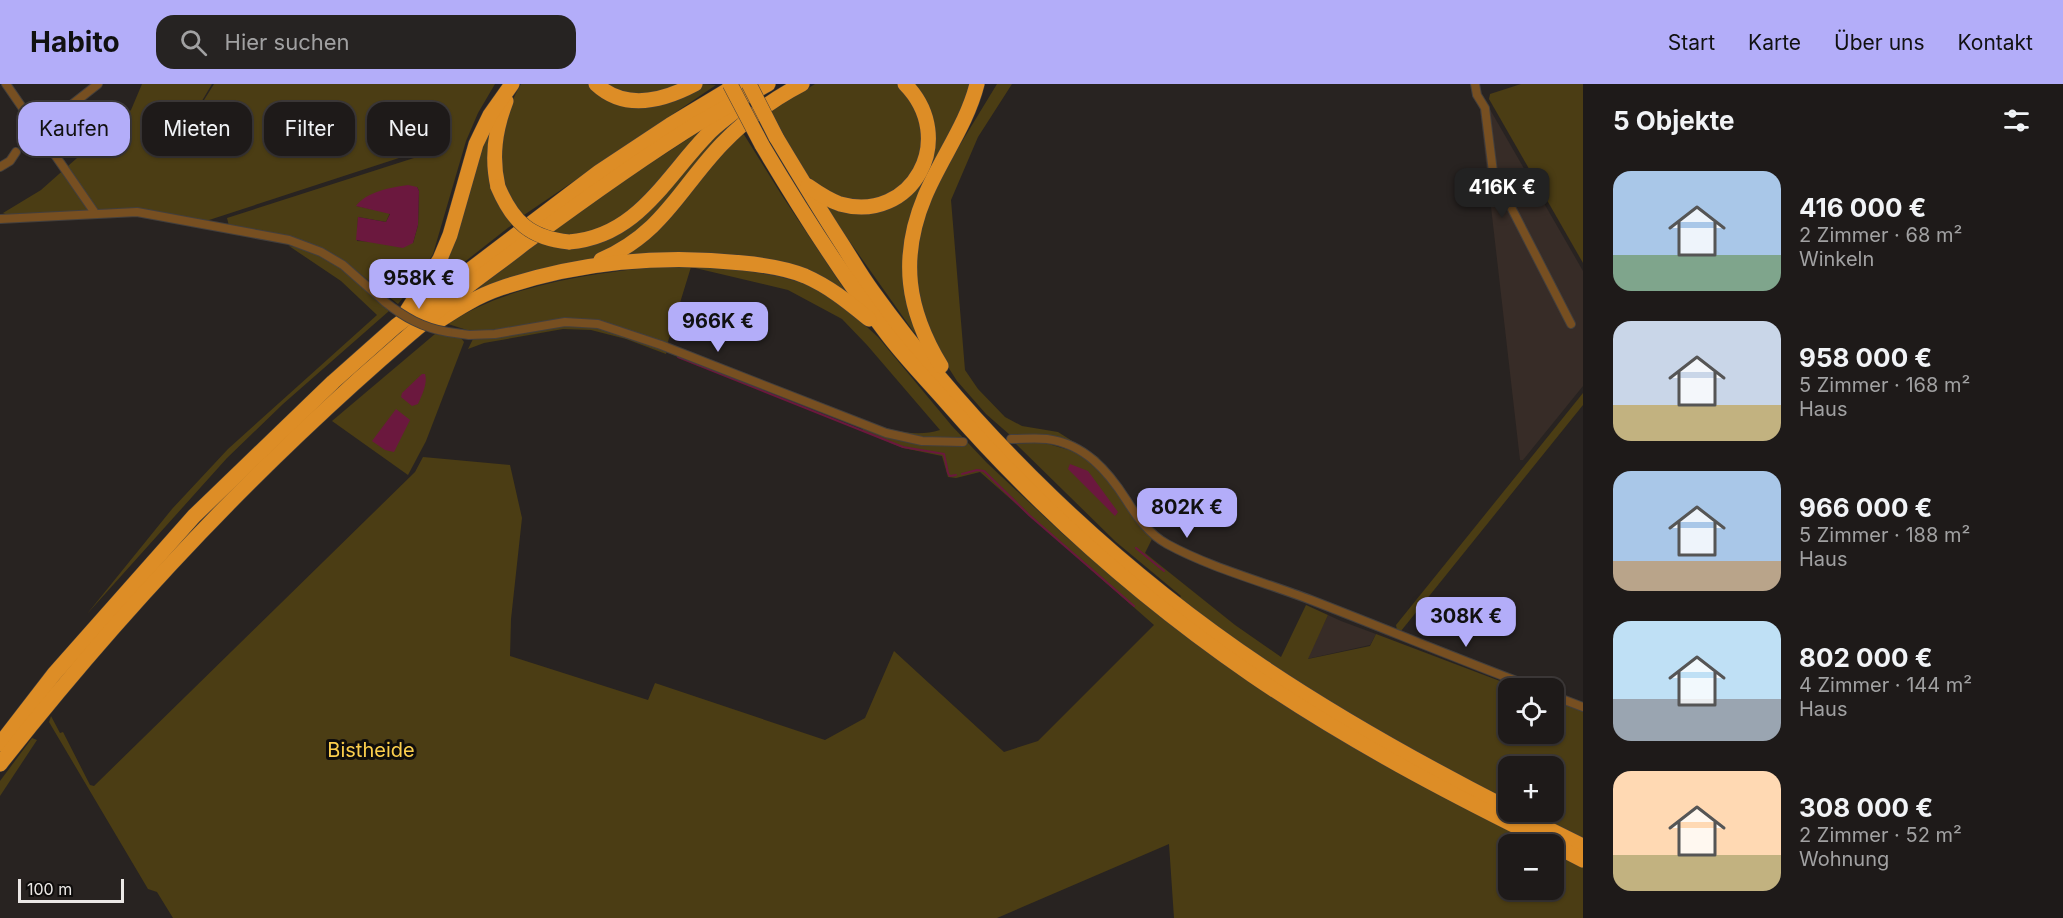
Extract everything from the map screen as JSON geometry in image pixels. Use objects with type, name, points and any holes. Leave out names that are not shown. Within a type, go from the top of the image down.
[{"type":"highway","points":[[512,84],[496,133],[494,168],[498,187],[506,205],[526,228],[542,237],[569,242],[584,241],[606,234],[632,217],[659,191],[705,136],[767,85]]},
{"type":"highway","points":[[396,326],[441,259],[476,144],[490,115],[512,84]]},
{"type":"highway","points":[[596,84],[617,97],[642,101],[663,98],[695,84]]},
{"type":"highway","points":[[710,100],[730,84],[762,146],[809,223],[885,332],[986,447],[1042,503],[1125,577],[1253,676],[1332,726],[1446,790],[1532,834]]},
{"type":"highway","points":[[0,744],[54,674],[194,516],[308,405],[396,326],[599,172],[738,84]]},
{"type":"highway","points":[[749,84],[776,137],[871,290],[903,332],[987,430],[1046,490],[1137,572],[1261,666],[1339,715],[1443,775],[1498,803]]},
{"type":"highway","points":[[564,272],[622,251],[638,240],[659,220],[711,157],[739,128],[774,101],[802,84]]},
{"type":"highway","points":[[803,182],[829,200],[859,206],[874,205],[903,192],[924,166],[929,136],[924,111],[915,95],[905,84]]},
{"type":"highway","points":[[951,148],[973,99],[977,84]]},
{"type":"highway","points":[[987,430],[929,347],[919,324],[909,280],[912,236],[925,195],[990,84]]},
{"type":"highway","points":[[0,764],[67,680],[183,551],[255,476],[388,353],[465,288],[625,172],[700,122],[767,85]]},
{"type":"highway","points":[[388,353],[472,300],[500,288],[564,272],[624,261],[658,259],[723,261],[782,269],[803,275],[842,296],[885,332]]},
{"type":"highway","points":[[1534,822],[1583,846]]},
{"type":"highway","points":[[1564,850],[1583,860]]},
{"type":"street","points":[[6,84],[95,213]]},
{"type":"street","points":[[1475,84],[1477,95],[1485,108],[1493,172],[1571,324]]},
{"type":"street","points":[[75,102],[93,86]]},
{"type":"street","points":[[0,167],[10,161],[16,152]]},
{"type":"street","points":[[0,219],[138,212],[289,240],[321,252],[343,265],[385,302],[405,317],[423,326],[469,335],[495,334],[565,322],[598,324],[661,345],[886,433],[922,441],[963,442]]},
{"type":"street","points":[[1011,439],[1048,439],[1086,454],[1113,478],[1138,518],[1164,543],[1194,557],[1510,678]]},
{"type":"street","points":[[1564,700],[1583,707]]},
{"type":"shaded area","points":[[1479,102],[1488,106],[1583,271],[1583,386],[1523,460],[1520,460]]},
{"type":"shaded area","points":[[408,185],[417,187],[419,191],[418,225],[413,243],[403,248],[356,240],[358,217],[386,222],[390,214],[356,206],[360,201],[380,191]]},
{"type":"shaded area","points":[[422,374],[425,374],[426,378],[424,389],[418,404],[412,406],[401,397],[402,393]]},
{"type":"shaded area","points":[[396,409],[410,420],[394,452],[385,450],[372,441]]},
{"type":"shaded area","points":[[1070,464],[1088,471],[1118,512],[1115,516],[1068,469]]},
{"type":"shaded area","points":[[1328,615],[1376,634],[1370,645],[1307,659]]},
{"type":"green space","points":[[142,84],[212,84],[201,102],[142,102],[142,156],[252,156],[252,102],[203,102],[214,84],[495,84],[478,113],[466,141],[433,254],[417,280],[398,304],[344,261],[229,226],[227,218],[420,156],[450,156],[450,102],[367,102],[367,156],[405,156],[206,221],[137,210],[7,215],[3,213],[41,190],[79,156],[130,156],[130,111]],"holes":[[[417,187],[419,191],[418,225],[413,243],[357,241],[358,217],[386,222],[390,213],[357,206]]]},
{"type":"green space","points":[[521,84],[594,84],[606,95],[688,93],[703,84],[716,85],[524,215],[505,185],[500,151],[506,116]]},
{"type":"green space","points":[[605,84],[689,84],[639,98]]},
{"type":"green space","points":[[815,84],[898,84],[902,87],[919,112],[924,146],[910,179],[881,198],[861,201],[838,198],[808,176],[771,111]]},
{"type":"green space","points":[[909,84],[974,84],[906,248],[922,340],[913,331],[816,194],[833,204],[893,200],[931,152]]},
{"type":"green space","points":[[997,84],[1012,84],[978,137],[951,200],[965,370],[978,389],[1005,417],[1022,426],[1058,432],[1101,459],[1055,437],[1010,435],[986,414],[957,381],[936,348],[921,313],[914,270],[916,240],[933,189]]},
{"type":"green space","points":[[1521,84],[1583,84],[1583,263],[1489,99],[1490,94]]},
{"type":"green space","points":[[497,111],[492,139],[513,224],[430,289]]},
{"type":"green space","points":[[735,117],[739,125],[654,222],[591,260],[478,292],[476,290],[539,242],[587,246]]},
{"type":"green space","points":[[705,128],[624,221],[569,237],[553,231],[629,177]]},
{"type":"green space","points":[[743,133],[850,298],[796,270],[617,259]]},
{"type":"green space","points":[[289,246],[304,249],[332,261],[356,279],[389,311],[283,404],[227,458],[87,614],[172,509],[228,449],[377,315],[341,281]]},
{"type":"green space","name":"Bistheide","points":[[668,266],[722,267],[777,276],[807,284],[846,308],[878,337],[952,426],[987,463],[1064,535],[1161,617],[1181,596],[1116,542],[1016,444],[1042,442],[1079,453],[1095,464],[1153,537],[1145,553],[1235,625],[1281,657],[1306,605],[1328,615],[1308,659],[1370,646],[1376,634],[1498,680],[1498,744],[1564,744],[1564,702],[1583,710],[1583,918],[1174,918],[1169,844],[997,918],[173,918],[157,892],[148,889],[49,722],[51,716],[60,733],[63,732],[90,785],[94,786],[415,472],[423,457],[510,465],[522,518],[511,619],[510,656],[648,700],[655,683],[825,740],[865,718],[894,651],[1004,752],[1038,741],[1154,625],[980,472],[956,478],[948,477],[942,456],[903,448],[862,431],[866,421],[893,430],[912,433],[940,430],[842,319],[788,290],[691,267],[667,345],[605,323],[490,331],[467,330],[448,324],[472,310],[525,290],[583,276]]},
{"type":"green space","points":[[573,325],[593,327],[667,349],[666,354],[626,339],[591,330],[563,329],[484,343],[468,349],[473,339]]},
{"type":"green space","points":[[435,334],[461,338],[464,342],[426,441],[408,475],[332,421]]},
{"type":"green space","points":[[1583,393],[1583,405],[1401,631],[1397,630],[1396,625]]},
{"type":"green space","points":[[32,738],[37,740],[0,796],[0,781]]},
{"type":"waterway","points":[[678,357],[903,447],[944,454],[948,473],[950,476],[956,475]]},
{"type":"waterway","points":[[962,474],[977,470],[984,471],[1029,515],[1134,606]]},
{"type":"waterway","points":[[1136,548],[1164,571]]}]
